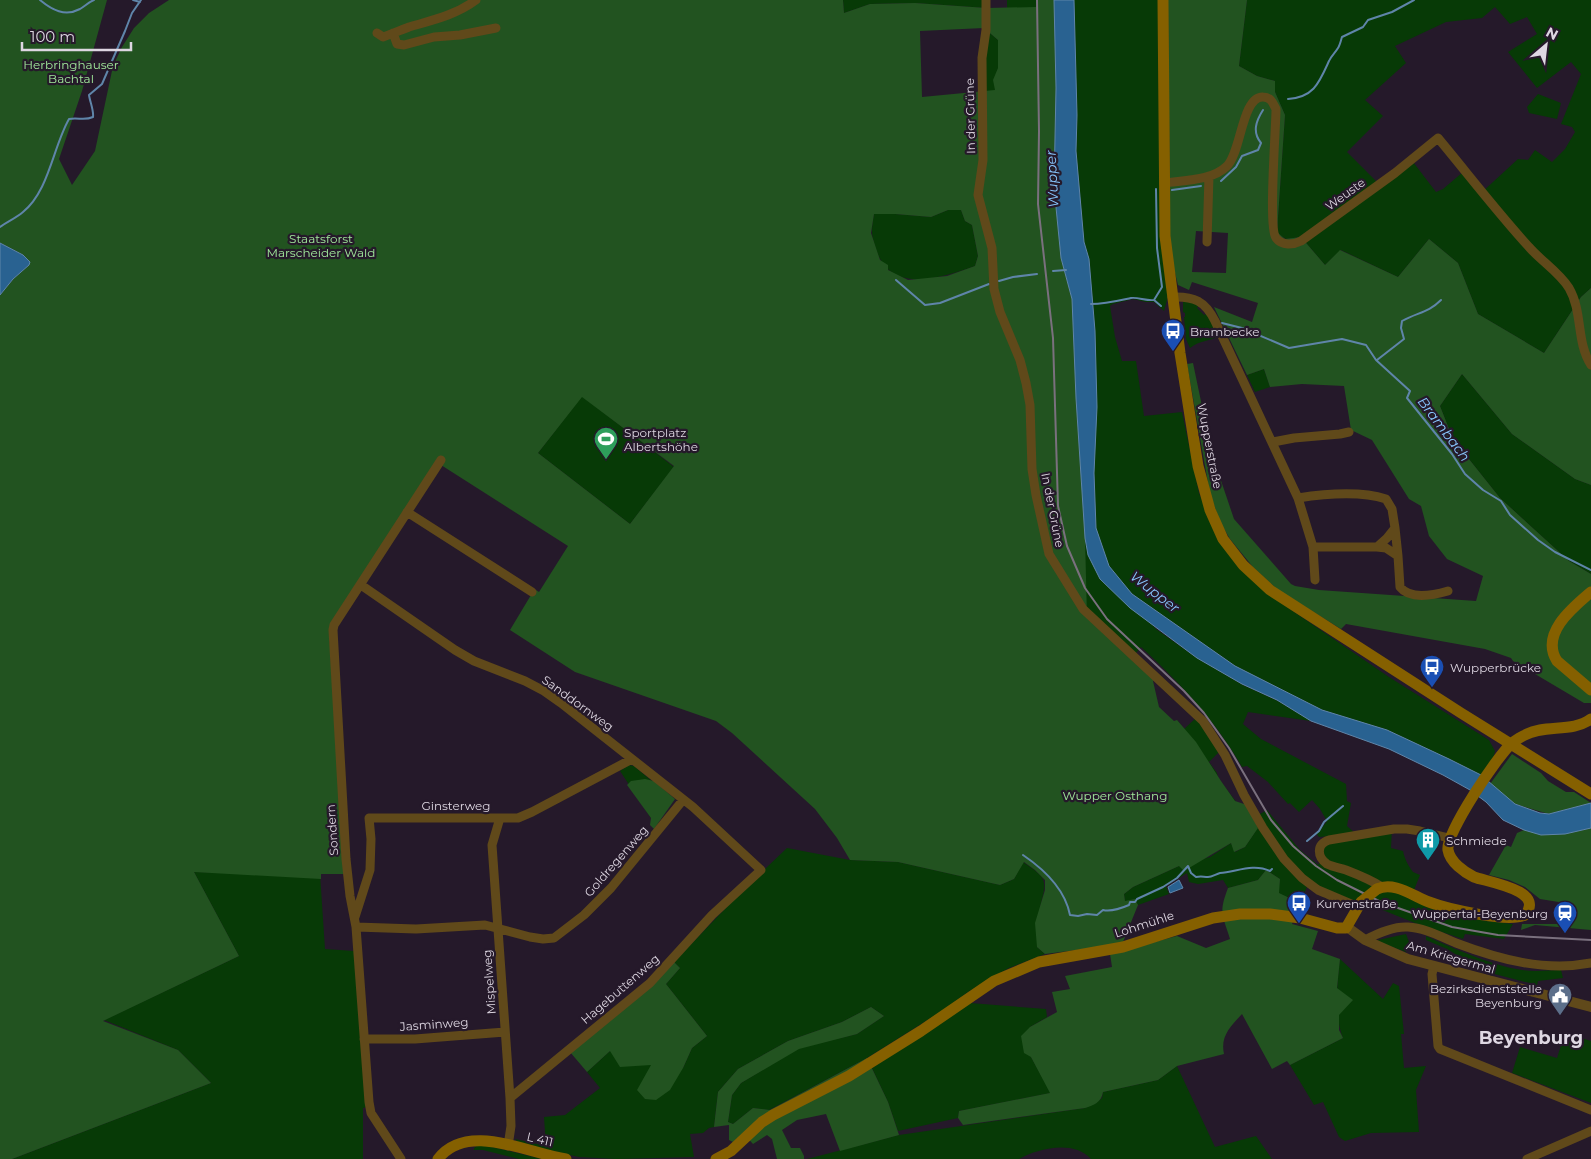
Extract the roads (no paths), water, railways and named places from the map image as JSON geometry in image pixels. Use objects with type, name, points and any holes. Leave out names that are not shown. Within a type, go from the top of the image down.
[{"type":"main road","name":"Wupperstraße","points":[[1163,0],[1164,183],[1166,236],[1172,297],[1198,466],[1213,516],[1223,539],[1243,565],[1270,590],[1591,794]]},
{"type":"main road","points":[[1591,592],[1561,623],[1554,634],[1552,643],[1553,653],[1557,661],[1591,690]]},
{"type":"main road","points":[[1347,927],[1359,905],[1380,888],[1396,888],[1439,905],[1484,915],[1512,918],[1526,914],[1529,901],[1522,893],[1475,878],[1459,867],[1448,852],[1449,838],[1463,811],[1511,744],[1526,734],[1538,730],[1575,726],[1584,724],[1591,719]]},
{"type":"main road","name":"Lohmühle","points":[[716,1159],[731,1152],[746,1136],[772,1115],[849,1076],[921,1031],[994,981],[1039,962],[1123,947],[1214,918],[1240,914],[1258,913],[1300,918],[1337,928],[1347,927]]},
{"type":"main road","name":"L 411","points":[[438,1159],[452,1146],[468,1141],[485,1140],[566,1159]]},
{"type":"street","points":[[376,33],[383,37],[454,13],[476,0]]},
{"type":"street","name":"In der Grüne","points":[[986,0],[986,30],[982,58],[983,160],[978,195],[992,248],[994,289],[1000,312],[1020,360],[1026,383],[1030,405],[1033,477],[1048,554],[1083,610],[1203,721],[1225,755],[1244,795],[1263,828],[1284,859],[1302,878],[1318,890],[1359,905]]},
{"type":"street","points":[[393,33],[397,44],[404,44],[434,37],[460,35],[496,28]]},
{"type":"street","name":"Weuste","points":[[1164,183],[1209,176],[1228,166],[1233,158],[1246,114],[1253,101],[1259,97],[1270,99],[1276,109],[1272,215],[1274,234],[1279,241],[1294,244],[1301,241],[1396,173],[1438,138],[1528,246],[1569,288],[1575,302],[1582,345],[1591,365]]},
{"type":"street","points":[[1207,242],[1209,176]]},
{"type":"street","points":[[1172,297],[1184,296],[1194,298],[1206,306],[1212,314],[1298,498],[1312,547],[1315,580]]},
{"type":"street","points":[[1273,442],[1348,432]]},
{"type":"street","name":"Sondern","points":[[401,1159],[371,1113],[369,1102],[355,923],[346,859],[333,630],[334,625],[441,460]]},
{"type":"street","points":[[1298,498],[1315,495],[1366,495],[1379,496],[1386,499],[1390,504],[1395,528],[1400,587],[1402,591],[1411,595],[1448,591]]},
{"type":"street","points":[[408,512],[532,592]]},
{"type":"street","points":[[1377,547],[1395,528]]},
{"type":"street","points":[[1312,547],[1377,547],[1386,548],[1398,556]]},
{"type":"street","name":"Sanddornweg","points":[[361,585],[454,650],[474,661],[526,681],[544,691],[683,800],[761,870]]},
{"type":"street","name":"Ginsterweg","points":[[355,923],[370,870],[371,839],[369,818],[518,818],[632,759]]},
{"type":"street","name":"Goldregenweg","points":[[355,923],[416,929],[485,925],[543,939],[554,938],[584,915],[611,888],[683,800]]},
{"type":"street","name":"Mispelweg","points":[[500,818],[492,845],[510,1098],[511,1126],[508,1146]]},
{"type":"street","points":[[1380,888],[1372,880],[1328,864],[1320,854],[1322,843],[1329,840],[1394,829],[1420,831],[1449,838]]},
{"type":"street","name":"Hagebuttenweg","points":[[510,1098],[650,983],[712,915],[761,870]]},
{"type":"street","name":"Am Kriegermal","points":[[1347,927],[1364,940],[1408,959],[1591,1007]]},
{"type":"street","name":"Am Kriegermal","points":[[1364,940],[1387,930],[1410,927],[1516,962],[1557,965],[1591,963]]},
{"type":"street","points":[[1434,966],[1432,974],[1438,1046],[1440,1049],[1591,1110]]},
{"type":"street","name":"Jasminweg","points":[[364,1039],[415,1039],[505,1032]]},
{"type":"street","points":[[1527,1159],[1591,1131]]},
{"type":"water","points":[[1054,0],[1074,0],[1076,151],[1084,242],[1089,259],[1095,331],[1097,407],[1094,473],[1096,528],[1109,566],[1132,594],[1235,666],[1322,710],[1387,730],[1449,759],[1481,775],[1515,804],[1540,813],[1549,814],[1591,803],[1591,828],[1565,834],[1541,835],[1524,830],[1503,820],[1486,802],[1470,790],[1443,775],[1389,749],[1311,721],[1277,700],[1242,684],[1197,658],[1130,608],[1100,579],[1088,555],[1085,538],[1072,299],[1061,258],[1054,187],[1056,88]]},
{"type":"water","points":[[0,243],[23,255],[30,262],[0,295]]},
{"type":"water","points":[[1179,880],[1183,888],[1170,893],[1168,887]]},
{"type":"waterway","points":[[40,0],[49,7],[64,12],[80,9],[94,0]]},
{"type":"waterway","points":[[133,0],[140,2]]},
{"type":"waterway","points":[[0,227],[23,212],[39,193],[69,119],[93,117],[89,95],[102,84],[132,13],[141,0]]},
{"type":"waterway","points":[[1288,99],[1297,98],[1315,88],[1330,59],[1339,47],[1342,37],[1363,27],[1368,20],[1392,12],[1414,0]]},
{"type":"waterway","points":[[1221,181],[1236,167],[1242,156],[1258,150],[1261,143],[1258,139],[1256,126],[1263,110]]},
{"type":"waterway","points":[[1172,190],[1201,186]]},
{"type":"waterway","points":[[1154,300],[1162,287],[1157,248],[1156,189]]},
{"type":"waterway","points":[[1053,271],[1066,270]]},
{"type":"waterway","points":[[999,281],[1037,274]]},
{"type":"waterway","points":[[896,280],[925,305],[940,303],[989,284]]},
{"type":"waterway","name":"Brambach","points":[[1091,304],[1134,298],[1154,300],[1161,306]]},
{"type":"waterway","points":[[1377,360],[1404,339],[1401,328],[1402,321],[1427,310],[1441,300]]},
{"type":"waterway","name":"Brambach","points":[[1222,323],[1242,328],[1289,348],[1342,339],[1366,345],[1376,360],[1410,391],[1407,398],[1452,454],[1465,474],[1483,490],[1501,501],[1510,515],[1538,540],[1555,552],[1591,570]]},
{"type":"waterway","points":[[1307,841],[1319,831],[1324,822],[1343,806]]},
{"type":"waterway","points":[[1023,855],[1053,881],[1064,897],[1070,915],[1078,916],[1087,914],[1097,915],[1103,910],[1113,910],[1129,905],[1130,902],[1135,902],[1137,899],[1177,878],[1188,866],[1191,873],[1196,877],[1210,877],[1220,873],[1251,868],[1270,871],[1272,869]]},
{"type":"railway","points":[[1037,0],[1038,204],[1053,338],[1058,506],[1067,546],[1085,588],[1107,619],[1184,691],[1204,713],[1229,748],[1271,820],[1293,846],[1316,866],[1337,880],[1381,902],[1452,927],[1498,935],[1591,940]]},
{"type":"place","name":"Brambecke","points":[[1173,352]]},
{"type":"place","name":"Sportplatz Albertshöhe","points":[[606,460]]},
{"type":"place","name":"Wupperbrücke","points":[[1432,688]]},
{"type":"place","name":"Schmiede","points":[[1428,861]]},
{"type":"place","name":"Kurvenstraße","points":[[1299,924]]},
{"type":"place","name":"Wuppertal-Beyenburg","points":[[1565,934]]},
{"type":"place","name":"Bezirksdienststelle Beyenburg","points":[[1560,1016]]},
{"type":"district","name":"Beyenburg","points":[[1531,1038]]},
{"type":"park label","name":"Herbringhauser Bachtal","points":[[71,71]]},
{"type":"park label","name":"Staatsforst Marscheider Wald","points":[[321,245]]},
{"type":"park label","name":"Wupper Osthang","points":[[1115,795]]},
{"type":"water label","name":"Wupper","points":[[1052,179]]},
{"type":"water label","name":"Wupper","points":[[1155,592]]}]
